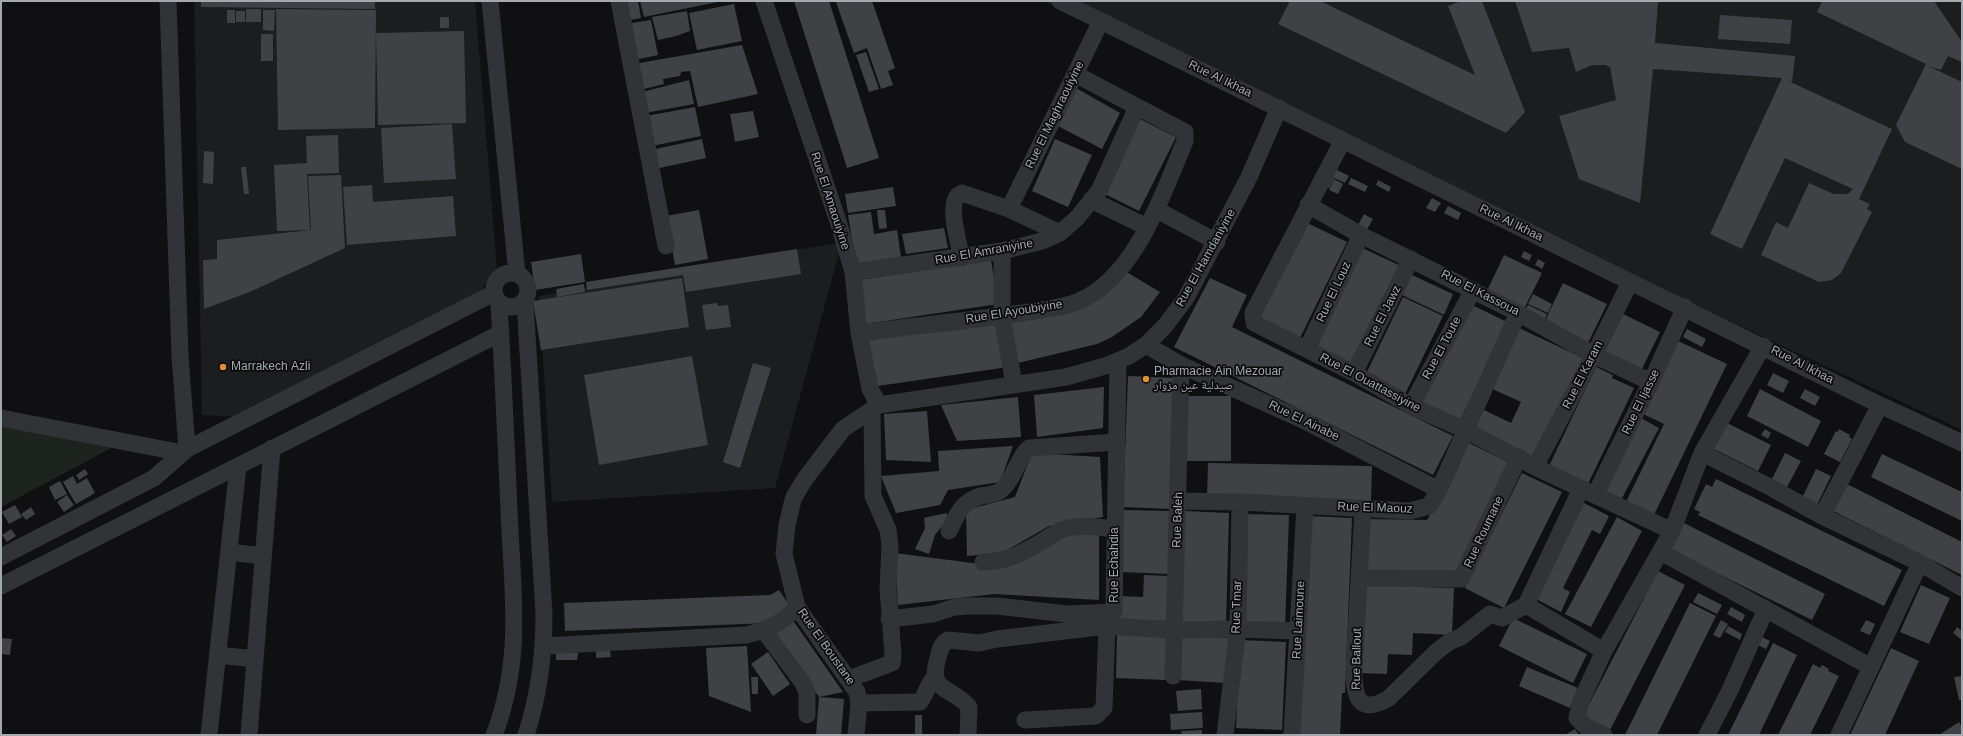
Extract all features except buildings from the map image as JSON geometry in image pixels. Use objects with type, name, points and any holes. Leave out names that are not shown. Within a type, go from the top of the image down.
[{"type":"street","points":[[168,1],[180,356],[185,451]]},
{"type":"street","points":[[490,1],[517,274]]},
{"type":"street","points":[[619,1],[666,246]]},
{"type":"street","name":"Rue El Amaouiyine","points":[[764,1],[853,272],[859,333],[870,389],[876,407]]},
{"type":"street","name":"Rue Al Ikhaa","points":[[1060,1],[1630,282],[1685,307],[1880,405],[1962,443]]},
{"type":"street","name":"Rue El Maghraouiyine","points":[[1009,209],[1101,21]]},
{"type":"street","name":"Rue El Ayoubiyine","points":[[859,333],[1002,316],[1062,306],[1089,296],[1109,279],[1129,257],[1157,210],[1186,136],[1181,129],[1075,74]]},
{"type":"street","name":"Rue El Amraniyine","points":[[853,272],[962,258],[1002,251],[1042,241],[1060,233],[1077,218],[1099,191],[1136,107]]},
{"type":"street","name":"Rue El Hamdaniyine","points":[[876,407],[1066,377],[1118,361],[1146,345],[1165,326],[1181,305],[1217,242],[1249,177],[1279,108]]},
{"type":"street","name":"Rue El Ouattassiyine","points":[[1343,140],[1253,313],[1254,323],[1259,327],[1307,349],[1354,374],[1410,406],[1465,430],[1519,457],[1535,467],[1672,531]]},
{"type":"street","points":[[962,258],[953,213],[953,204],[958,194],[965,193],[1009,209],[1060,233]]},
{"type":"street","points":[[1091,200],[1147,227]]},
{"type":"street","name":"Rue El Kassoua","points":[[1308,205],[1361,235],[1518,313],[1594,355],[1651,382]]},
{"type":"street","points":[[1157,210],[1217,242]]},
{"type":"street","name":"Rue El Louz","points":[[1307,349],[1361,235]]},
{"type":"street","points":[[1002,251],[1002,316],[1014,384]]},
{"type":"street","name":"Rue El Jawz","points":[[1354,374],[1411,259]]},
{"type":"street","points":[[494,735],[507,697],[515,631],[514,580],[511,555],[501,333],[494,284],[503,274],[517,274],[527,283],[529,289],[525,302],[544,614],[544,646],[539,686],[526,735]]},
{"type":"street","name":"Rue El Karam","points":[[1535,467],[1594,355],[1630,282]]},
{"type":"street","name":"Rue El Toute","points":[[1410,406],[1473,290]]},
{"type":"street","points":[[1,557],[154,478],[185,451],[497,298]]},
{"type":"street","points":[[497,298],[512,308],[525,302]]},
{"type":"street","name":"Rue El Ijasse","points":[[1526,605],[1651,382],[1685,307]]},
{"type":"street","name":"Rue El Maouz","points":[[1178,501],[1240,502],[1410,511],[1424,508],[1433,502],[1439,490],[1518,313]]},
{"type":"street","points":[[1,586],[501,333]]},
{"type":"street","name":"Rue El Ainabe","points":[[1146,345],[1181,365],[1301,419],[1439,490]]},
{"type":"street","points":[[1604,735],[1585,726],[1577,718],[1582,701],[1604,651],[1672,531],[1702,453],[1763,346]]},
{"type":"street","name":"Rue Echahdia","points":[[1025,720],[1096,716],[1101,713],[1104,708],[1111,619],[1118,361]]},
{"type":"street","name":"Rue Baleh","points":[[1172,676],[1181,365]]},
{"type":"street","points":[[1822,516],[1880,405]]},
{"type":"street","points":[[849,679],[892,662],[893,655],[889,619],[888,588],[890,546],[888,530],[873,496],[876,407]]},
{"type":"street","name":"Rue El Boustane","points":[[856,735],[859,703],[857,692],[797,607],[783,552],[786,525],[794,497],[802,483],[843,429],[876,407]]},
{"type":"street","points":[[1,418],[185,451]]},
{"type":"street","points":[[949,531],[962,506],[980,497],[999,492],[1004,487],[1024,452],[1029,448],[1116,442]]},
{"type":"street","points":[[249,735],[272,448]]},
{"type":"street","points":[[1702,453],[1770,487],[1822,516],[1920,563],[1962,588]]},
{"type":"street","name":"Rue Roumane","points":[[1360,578],[1461,579],[1519,457]]},
{"type":"street","points":[[210,735],[238,466]]},
{"type":"street","name":"Rue Tmar","points":[[1225,735],[1238,629],[1240,502]]},
{"type":"street","name":"Rue Laimoune","points":[[1292,735],[1305,506]]},
{"type":"street","name":"Rue Ballout","points":[[1363,508],[1354,681],[1358,699],[1363,703],[1380,702],[1389,698],[1436,652],[1449,642],[1461,637],[1490,614],[1502,618],[1526,605]]},
{"type":"street","points":[[983,562],[999,561],[1018,556],[1051,535],[1067,528],[1091,526],[1114,530]]},
{"type":"street","points":[[229,552],[263,556]]},
{"type":"street","points":[[1661,552],[1871,667]]},
{"type":"street","points":[[1839,735],[1920,563]]},
{"type":"street","points":[[889,619],[941,612],[955,607],[982,605],[1048,613],[1102,613],[1111,619]]},
{"type":"street","points":[[1526,605],[1604,651]]},
{"type":"street","points":[[544,646],[746,635],[764,631],[778,624],[797,607]]},
{"type":"street","points":[[1706,735],[1730,690],[1766,609]]},
{"type":"street","points":[[941,612],[942,626],[953,639]]},
{"type":"street","points":[[859,703],[920,702],[924,698],[928,686],[934,678],[941,646],[948,640],[953,639],[979,643],[1111,619],[1174,630],[1238,629],[1298,631]]},
{"type":"street","points":[[764,631],[803,683],[807,693],[807,716]]},
{"type":"street","points":[[218,656],[255,659]]},
{"type":"street","points":[[934,678],[939,684],[969,706],[968,735]]},
{"type":"shaded area","points":[[194,1],[475,1],[497,268],[480,292],[241,417],[202,415]]},
{"type":"shaded area","points":[[1044,1],[1962,1],[1962,430]]},
{"type":"shaded area","points":[[842,242],[775,488],[552,502],[539,296]]},
{"type":"shaded area","points":[[1,421],[117,445],[1,507]]},
{"type":"place","name":"Marrakech Azli","points":[[223,367]]},
{"type":"place","name":"Pharmacie Ain Mezouar صيدلية عين مزوار","points":[[1146,379]]}]
